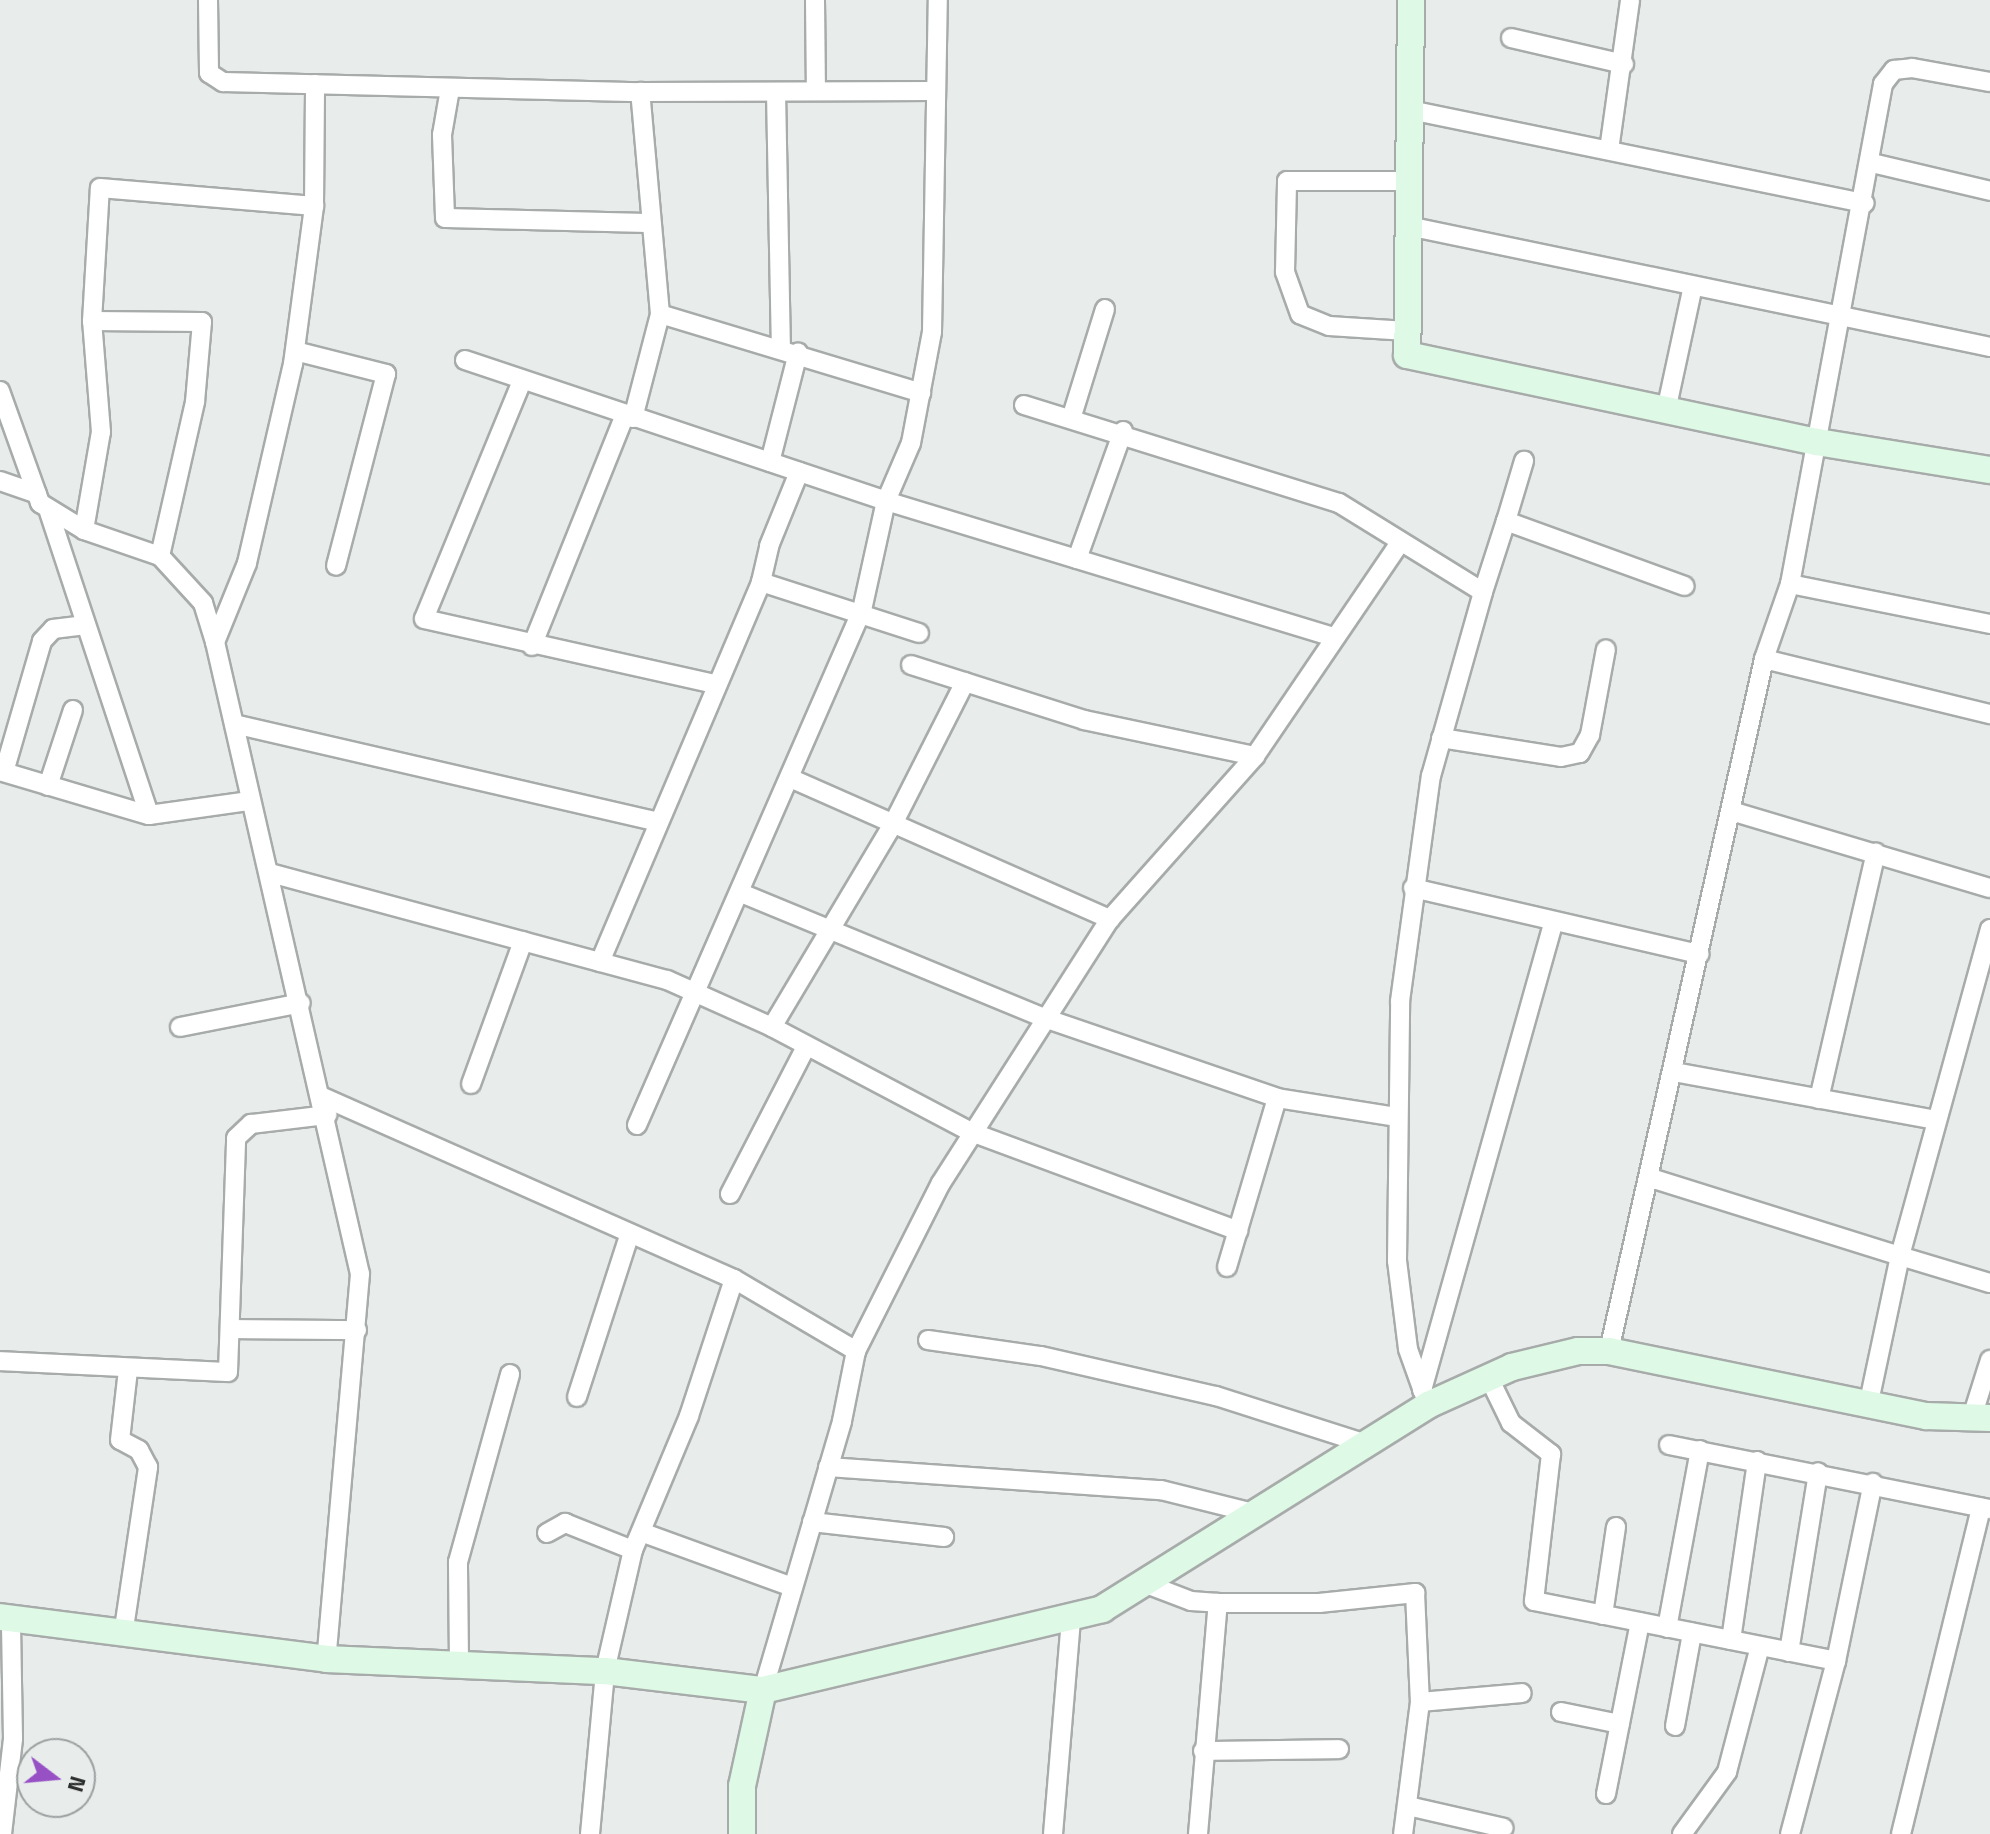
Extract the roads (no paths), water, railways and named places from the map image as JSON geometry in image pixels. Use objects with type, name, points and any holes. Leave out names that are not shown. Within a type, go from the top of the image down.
[{"type":"main road","points":[[1411,0],[1407,355],[1667,406],[1817,442],[1990,470]]},
{"type":"main road","points":[[5,1618],[326,1659],[408,1666],[459,1662],[605,1671],[763,1690],[1071,1619],[1144,1583],[1363,1443],[1425,1398],[1488,1376],[1578,1351],[1609,1351],[1868,1406],[1981,1418]]},
{"type":"main road","points":[[742,1834],[742,1786],[763,1690]]},
{"type":"street","points":[[208,0],[214,79],[450,89],[934,91]]},
{"type":"street","points":[[815,0],[816,91]]},
{"type":"street","points":[[637,1125],[699,993],[862,610],[886,501],[911,443],[932,332],[938,0]]},
{"type":"street","points":[[1609,150],[1624,64],[1630,0]]},
{"type":"street","points":[[1511,38],[1624,64]]},
{"type":"street","points":[[1609,1351],[1651,1178],[1764,659],[1790,584],[1865,203],[1883,84],[1894,70],[1912,68],[1990,82]]},
{"type":"street","points":[[215,642],[247,563],[295,351],[314,206],[315,84]]},
{"type":"street","points":[[450,89],[442,135],[445,218],[648,223]]},
{"type":"street","points":[[532,646],[629,416],[660,314],[648,223],[640,92]]},
{"type":"street","points":[[770,462],[790,350],[776,92]]},
{"type":"street","points":[[1410,110],[1865,203]]},
{"type":"street","points":[[1872,163],[1990,191]]},
{"type":"street","points":[[1407,331],[1329,326],[1300,314],[1285,272],[1287,181],[1409,181]]},
{"type":"street","points":[[84,530],[101,432],[92,321],[100,188],[314,206]]},
{"type":"street","points":[[1408,226],[1990,347]]},
{"type":"street","points":[[1667,406],[1693,286]]},
{"type":"street","points":[[1071,419],[1105,309]]},
{"type":"street","points":[[660,314],[790,350],[921,393]]},
{"type":"street","points":[[92,321],[202,322],[195,402],[160,556]]},
{"type":"street","points":[[295,351],[386,374],[336,566]]},
{"type":"street","points":[[465,360],[886,501],[1334,637]]},
{"type":"street","points":[[522,381],[423,613],[434,625],[715,684]]},
{"type":"street","points":[[0,391],[37,494],[49,512],[149,815]]},
{"type":"street","points":[[1024,405],[1123,431],[1339,503],[1483,592]]},
{"type":"street","points":[[1077,559],[1123,431]]},
{"type":"street","points":[[1425,1398],[1408,1349],[1397,1261],[1400,1001],[1413,888],[1441,738],[1524,461]]},
{"type":"street","points":[[600,962],[715,684],[761,582],[769,546],[799,472]]},
{"type":"street","points":[[0,481],[37,494]]},
{"type":"street","points":[[49,512],[84,530],[160,556],[203,603],[215,642],[248,801],[270,873],[325,1106],[360,1274],[326,1659]]},
{"type":"street","points":[[1506,521],[1685,586]]},
{"type":"street","points":[[763,1690],[828,1467],[856,1351],[971,1132],[1110,919],[1255,756],[1400,543]]},
{"type":"street","points":[[761,582],[862,610],[919,633]]},
{"type":"street","points":[[1790,584],[1990,624]]},
{"type":"street","points":[[84,625],[53,629],[42,641],[2,771],[149,815],[248,801]]},
{"type":"street","points":[[1441,738],[1561,757],[1580,753],[1590,735],[1606,649]]},
{"type":"street","points":[[1764,659],[1990,714]]},
{"type":"street","points":[[911,665],[1084,720],[1255,756]]},
{"type":"street","points":[[772,1027],[893,824],[965,682]]},
{"type":"street","points":[[48,786],[73,710]]},
{"type":"street","points":[[234,724],[658,822]]},
{"type":"street","points":[[790,778],[1110,919]]},
{"type":"street","points":[[1731,811],[1990,888]]},
{"type":"street","points":[[1819,1099],[1876,852]]},
{"type":"street","points":[[270,873],[600,962],[699,993],[772,1027],[971,1132],[1238,1231]]},
{"type":"street","points":[[1413,888],[1553,923],[1700,954]]},
{"type":"street","points":[[741,893],[832,926],[1044,1018],[1277,1098],[1397,1117]]},
{"type":"street","points":[[1425,1398],[1553,923]]},
{"type":"street","points":[[1868,1406],[1900,1256],[1990,929]]},
{"type":"street","points":[[471,1084],[523,941]]},
{"type":"street","points":[[180,1027],[301,1003]]},
{"type":"street","points":[[730,1194],[806,1047]]},
{"type":"street","points":[[1674,1072],[1935,1120]]},
{"type":"street","points":[[1227,1267],[1277,1098]]},
{"type":"street","points":[[0,1361],[128,1370],[228,1372],[234,1329],[239,1130],[325,1106],[734,1279],[856,1351]]},
{"type":"street","points":[[1651,1178],[1990,1283]]},
{"type":"street","points":[[577,1397],[629,1236]]},
{"type":"street","points":[[590,1834],[605,1671],[633,1550],[734,1279]]},
{"type":"street","points":[[234,1329],[357,1330]]},
{"type":"street","points":[[928,1340],[1041,1356],[1216,1396],[1363,1443]]},
{"type":"street","points":[[1981,1418],[1990,1360]]},
{"type":"street","points":[[123,1635],[148,1467],[139,1450],[120,1440],[128,1370]]},
{"type":"street","points":[[459,1662],[458,1562],[510,1374]]},
{"type":"street","points":[[1488,1376],[1503,1414],[1551,1454],[1534,1601],[1836,1661]]},
{"type":"street","points":[[1669,1445],[1818,1472],[1985,1508],[1901,1834]]},
{"type":"street","points":[[1667,1628],[1700,1450]]},
{"type":"street","points":[[1731,1640],[1757,1461]]},
{"type":"street","points":[[828,1467],[1161,1490],[1253,1513]]},
{"type":"street","points":[[1789,1652],[1818,1472]]},
{"type":"street","points":[[1790,1834],[1836,1661],[1873,1483]]},
{"type":"street","points":[[812,1522],[944,1537]]},
{"type":"street","points":[[547,1533],[565,1523],[633,1550]]},
{"type":"street","points":[[1603,1615],[1616,1527]]},
{"type":"street","points":[[641,1532],[792,1587]]},
{"type":"street","points":[[1144,1583],[1191,1601],[1218,1603],[1319,1603],[1415,1593],[1420,1702],[1403,1834]]},
{"type":"street","points":[[1198,1834],[1218,1603]]},
{"type":"street","points":[[2,1834],[13,1739],[5,1618]]},
{"type":"street","points":[[1053,1834],[1071,1619]]},
{"type":"street","points":[[1606,1794],[1640,1622]]},
{"type":"street","points":[[1675,1726],[1692,1633]]},
{"type":"street","points":[[1682,1834],[1727,1772],[1760,1646]]},
{"type":"street","points":[[1420,1702],[1522,1693]]},
{"type":"street","points":[[1561,1712],[1620,1724]]},
{"type":"street","points":[[1203,1751],[1339,1749]]},
{"type":"street","points":[[1408,1806],[1504,1828]]}]
